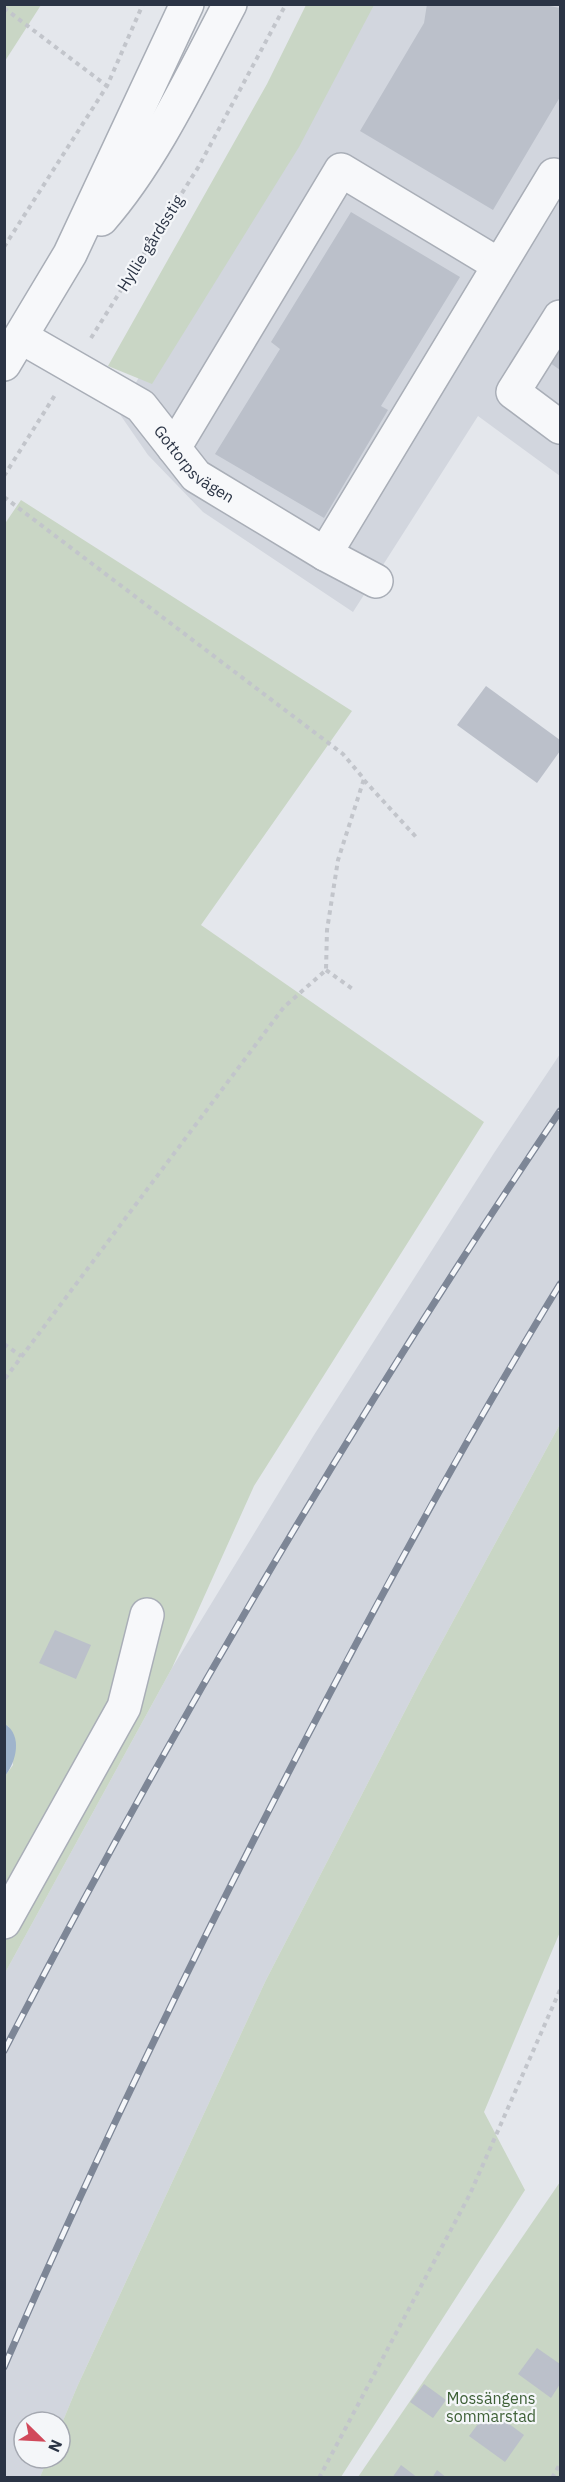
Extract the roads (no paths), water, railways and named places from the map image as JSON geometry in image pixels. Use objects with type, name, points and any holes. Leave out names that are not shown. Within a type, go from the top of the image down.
[{"type":"street","name":"Gottorpsvägen","points":[[187,4],[70,254],[13,350],[72,366],[141,406],[196,477],[325,555],[376,581]]},
{"type":"street","name":"Gottorpsvägen","points":[[70,254],[121,197],[174,110],[230,4]]},
{"type":"street","points":[[174,448],[341,170],[499,265]]},
{"type":"street","points":[[325,555],[554,175]]},
{"type":"street","points":[[561,317],[513,392],[561,427]]},
{"type":"street","points":[[4,1922],[124,1707],[147,1615]]},
{"type":"water","points":[[5,1724],[14,1735],[16,1749],[15,1757],[5,1776]]},
{"type":"railway","points":[[4,2051],[133,1810],[268,1573],[411,1339],[560,1111]]},
{"type":"railway","points":[[4,2367],[131,2089],[267,1814],[409,1546],[560,1284]]},
{"type":"park label","name":"Mossängens sommarstad","points":[[491,2407]]}]
